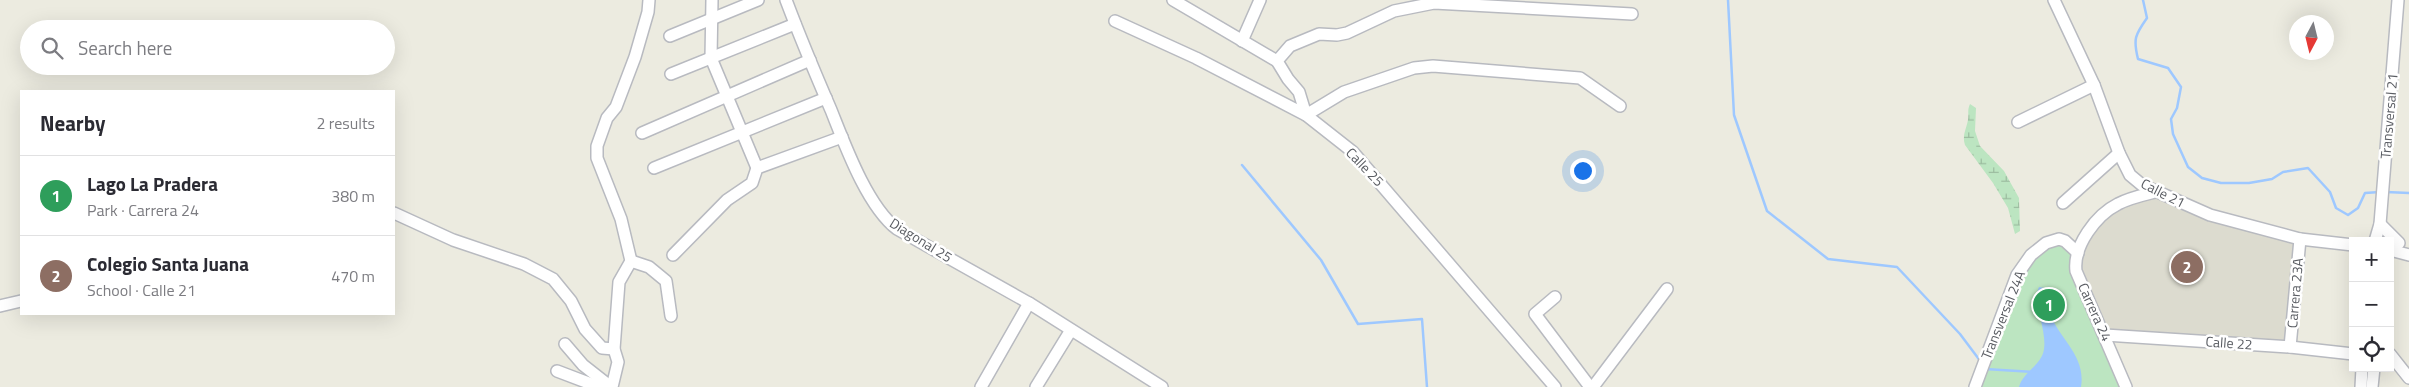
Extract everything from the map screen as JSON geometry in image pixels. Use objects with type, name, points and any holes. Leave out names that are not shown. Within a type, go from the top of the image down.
[{"type":"street","points":[[565,344],[582,365],[612,387],[618,362],[614,349],[619,282],[631,261],[621,218],[596,158],[597,146],[607,118],[616,108],[635,57],[648,12],[649,0]]},
{"type":"street","points":[[673,255],[727,200],[752,183],[757,168],[711,58],[712,0]]},
{"type":"street","points":[[670,36],[758,0]]},
{"type":"street","name":"Diagonal 25","points":[[786,0],[842,137],[865,185],[887,221],[897,229],[1029,303],[1162,387]]},
{"type":"street","points":[[1173,0],[1276,61],[1299,92],[1306,115],[1344,92],[1414,68],[1432,66],[1580,78],[1620,106]]},
{"type":"street","points":[[1242,41],[1260,0]]},
{"type":"street","name":"Calle 21","points":[[2054,0],[2094,85],[2119,152],[2130,175],[2142,185],[2210,216],[2300,239],[2349,245]]},
{"type":"street","name":"Transversal 21","points":[[2387,237],[2384,182],[2398,0]]},
{"type":"street","points":[[1276,61],[1290,46],[1319,34],[1337,35],[1347,33],[1394,11],[1434,3],[1632,14]]},
{"type":"street","name":"Calle 25","points":[[1115,21],[1196,58],[1306,115],[1353,152],[1555,387]]},
{"type":"street","points":[[671,74],[795,24]]},
{"type":"street","points":[[642,133],[810,60]]},
{"type":"street","points":[[2018,122],[2094,85]]},
{"type":"street","points":[[654,168],[826,98]]},
{"type":"street","points":[[757,168],[842,137]]},
{"type":"street","points":[[2063,203],[2119,152]]},
{"type":"street","points":[[2078,253],[2084,240],[2104,212],[2118,204],[2156,192]]},
{"type":"street","points":[[395,213],[453,240],[524,264],[553,279],[571,301],[590,335],[602,348],[614,349]]},
{"type":"street","name":"Transversal 24A","points":[[1975,387],[2023,265],[2031,255],[2046,243],[2059,239],[2066,241],[2078,253]]},
{"type":"street","name":"Carrera 23A","points":[[2290,347],[2300,239]]},
{"type":"street","points":[[2394,243],[2409,255]]},
{"type":"street","name":"Carrera 24","points":[[2078,253],[2076,271],[2126,387]]},
{"type":"street","points":[[631,261],[649,268],[666,281],[671,316]]},
{"type":"street","points":[[1555,297],[1535,314],[1591,387],[1667,289]]},
{"type":"street","points":[[0,306],[20,300]]},
{"type":"street","points":[[981,387],[1029,303]]},
{"type":"street","points":[[1036,387],[1071,330]]},
{"type":"street","name":"Calle 22","points":[[2105,335],[2290,347],[2349,354]]},
{"type":"street","points":[[2394,359],[2409,378]]},
{"type":"street","points":[[556,371],[599,387]]},
{"type":"street","points":[[2361,387],[2362,372]]},
{"type":"street","points":[[2372,387],[2374,372]]},
{"type":"shaded area","points":[[2155,192],[2300,239],[2290,347],[2105,335],[2076,271],[2078,253],[2104,213]]},
{"type":"green space","points":[[1970,104],[1976,108],[1975,131],[1980,146],[2004,171],[2019,198],[2020,231],[2015,234],[2008,208],[1993,183],[1965,145],[1964,135]]},
{"type":"green space","points":[[2052,240],[2078,253],[2075,263],[2126,387],[1975,387],[2017,275]]},
{"type":"water","points":[[2039,287],[2045,288],[2050,314],[2072,349],[2080,366],[2082,376],[2081,387],[2019,387],[2024,377],[2043,355],[2044,333],[2037,300]]},
{"type":"waterway","points":[[1728,0],[1734,115],[1767,211],[1828,259],[1897,267],[1960,334],[1981,362]]},
{"type":"waterway","points":[[2143,0],[2147,18],[2136,37],[2138,59],[2168,68],[2181,87],[2177,108],[2171,119],[2173,134],[2188,167],[2202,178],[2221,183],[2249,183],[2272,179],[2283,172],[2308,168],[2330,192],[2336,208],[2348,215],[2358,208],[2365,193],[2380,192]]},
{"type":"waterway","points":[[1242,165],[1321,260],[1358,324],[1422,319],[1427,387]]},
{"type":"waterway","points":[[2386,192],[2409,193]]},
{"type":"waterway","points":[[1985,369],[2034,372]]},
{"type":"place","name":"Colegio Santa Juana","points":[[2187,267]]},
{"type":"place","name":"Lago La Pradera","points":[[2049,305]]}]
